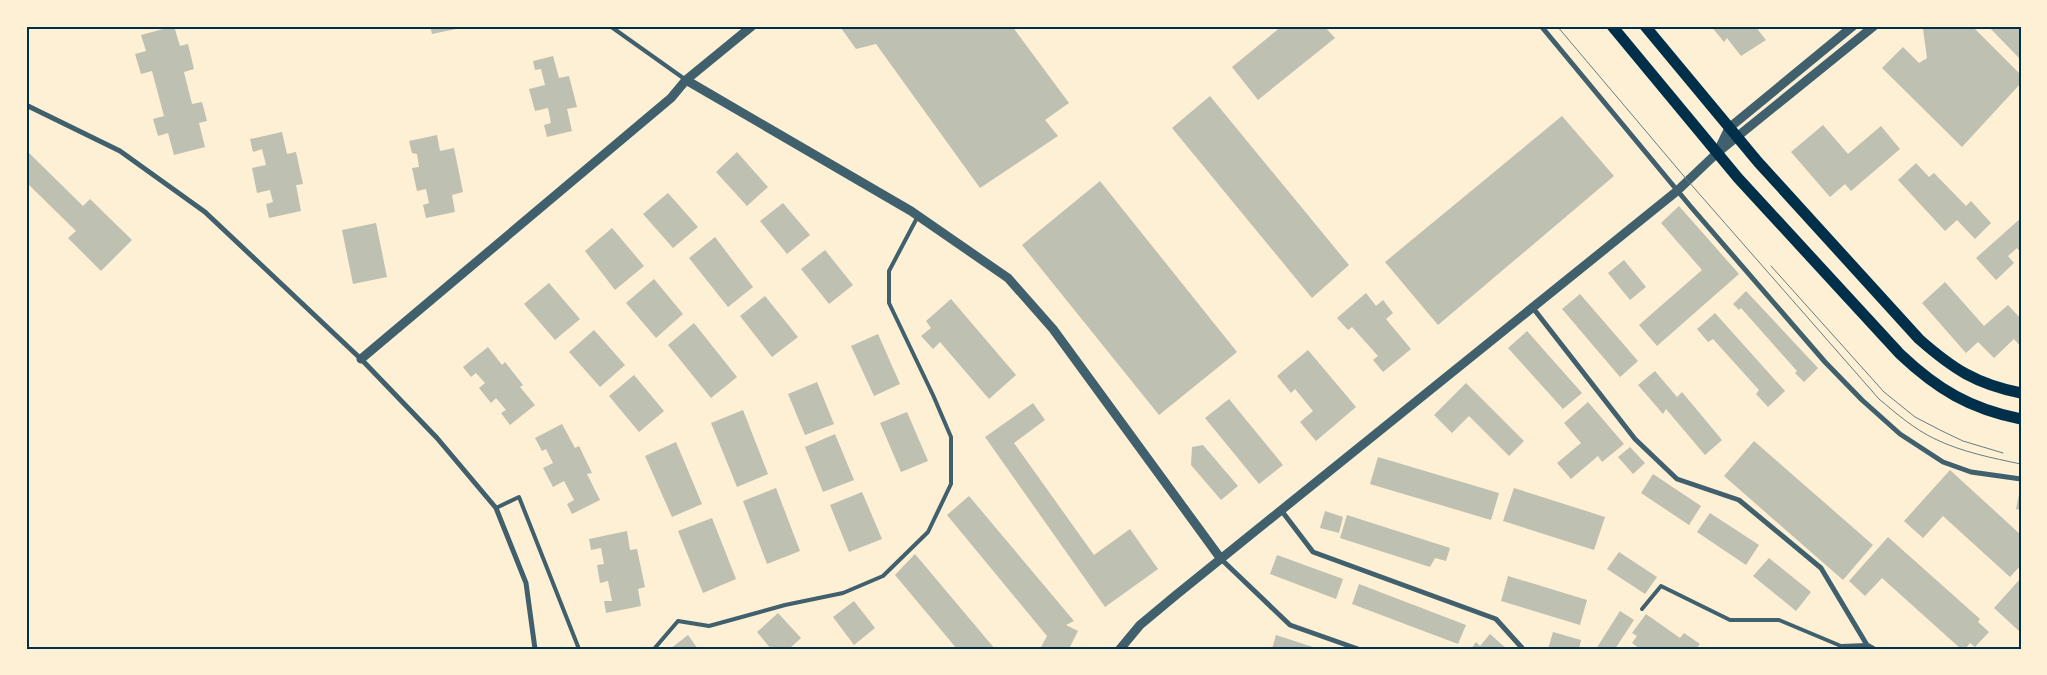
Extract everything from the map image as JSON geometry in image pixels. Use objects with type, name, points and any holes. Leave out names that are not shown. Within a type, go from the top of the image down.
[{"type":"highway","points":[[1612,26],[1738,178],[1900,354],[1922,375],[1946,392],[1969,404],[1991,412],[2021,419]]},
{"type":"highway","points":[[1645,26],[1729,128],[1919,339],[1943,361],[1966,376],[2021,392]]},
{"type":"street","points":[[361,360],[671,98],[686,80],[752,26]]},
{"type":"street","points":[[1541,26],[1677,191],[1825,362],[1862,400],[1900,434],[1943,462],[1971,472],[2021,479]]},
{"type":"street","points":[[1717,153],[1729,128],[1853,26]]},
{"type":"street","points":[[1120,649],[1140,626],[1221,559],[1677,191],[1717,153],[1738,138],[1874,26]]},
{"type":"street","points":[[686,80],[918,216],[1008,278],[1053,329],[1221,559],[1290,625],[1358,649]]},
{"type":"street","points":[[26,105],[120,151],[205,212],[361,360],[437,438],[496,508],[526,583],[534,649]]},
{"type":"street","points":[[1532,308],[1635,439],[1677,479],[1739,500],[1820,568],[1866,647],[1874,649]]},
{"type":"street","points":[[1281,510],[1313,552],[1496,619],[1522,649]]},
{"type":"lane","points":[[610,26],[686,80]]},
{"type":"lane","points":[[654,649],[678,621],[709,626],[785,605],[843,593],[875,580],[883,576],[928,532],[951,484],[950,438],[933,395],[889,303],[889,271],[918,216]]},
{"type":"lane","points":[[496,508],[519,497],[579,649]]},
{"type":"lane","points":[[1642,609],[1661,586],[1730,620],[1779,620],[1841,646],[1866,647]]},
{"type":"building","points":[[174,26],[180,46],[188,44],[194,69],[184,72],[192,104],[202,102],[207,121],[199,123],[205,147],[174,155],[168,133],[158,136],[153,119],[164,116],[152,71],[141,74],[135,54],[146,51],[141,35]]},
{"type":"building","points":[[430,26],[461,26],[461,28],[432,34]]},
{"type":"building","points":[[842,26],[1012,26],[1069,103],[1045,120],[1058,136],[980,188],[876,44],[856,49],[841,28]]},
{"type":"building","points":[[1282,26],[1324,26],[1335,38],[1258,100],[1232,67]]},
{"type":"building","points":[[1711,26],[1755,26],[1766,40],[1741,56],[1727,38],[1724,42]]},
{"type":"building","points":[[1926,26],[1972,26],[2021,75],[2021,83],[1962,147],[1882,68],[1903,47],[1919,63],[1927,58],[1923,29]]},
{"type":"building","points":[[1988,26],[2021,26],[2021,60]]},
{"type":"building","points":[[553,56],[559,78],[569,76],[577,107],[567,109],[572,131],[547,137],[544,125],[551,123],[548,108],[535,111],[529,89],[545,85],[541,69],[535,70],[533,61]]},
{"type":"building","points":[[1210,96],[1349,265],[1312,298],[1172,128]]},
{"type":"building","points":[[1562,116],[1614,176],[1438,325],[1385,262]]},
{"type":"building","points":[[1823,125],[1848,154],[1881,126],[1900,149],[1851,191],[1845,184],[1830,197],[1791,152]]},
{"type":"building","points":[[282,132],[287,154],[296,152],[303,184],[296,185],[301,211],[269,218],[266,204],[273,202],[270,190],[257,193],[252,168],[266,165],[262,149],[253,152],[250,139]]},
{"type":"building","points":[[437,135],[440,151],[454,148],[463,192],[452,195],[455,212],[426,218],[423,205],[429,203],[426,189],[417,191],[412,168],[419,167],[417,154],[412,153],[409,141]]},
{"type":"building","points":[[28,152],[83,206],[90,199],[132,240],[101,271],[68,238],[76,231],[26,182]]},
{"type":"building","points":[[737,152],[768,187],[747,206],[716,172]]},
{"type":"building","points":[[1916,163],[1929,177],[1934,173],[1966,206],[1971,201],[1991,223],[1975,239],[1957,220],[1945,231],[1898,180]]},
{"type":"building","points":[[1100,181],[1237,352],[1159,415],[1022,245]]},
{"type":"building","points":[[668,193],[698,227],[673,248],[643,214]]},
{"type":"building","points":[[783,203],[810,235],[787,254],[760,221]]},
{"type":"building","points":[[1679,206],[1739,274],[1657,346],[1639,325],[1702,270],[1661,223]]},
{"type":"building","points":[[2021,218],[2021,253],[2017,248],[2008,256],[2014,263],[1996,280],[1976,258]]},
{"type":"building","points":[[376,223],[387,277],[353,284],[342,230]]},
{"type":"building","points":[[612,228],[644,266],[615,290],[585,251]]},
{"type":"building","points":[[715,237],[753,287],[728,307],[689,258]]},
{"type":"building","points":[[825,250],[853,285],[829,304],[801,269]]},
{"type":"building","points":[[1624,260],[1646,287],[1630,300],[1608,273]]},
{"type":"building","points":[[654,279],[683,314],[656,338],[626,303]]},
{"type":"building","points":[[1945,282],[1984,326],[2008,305],[2021,319],[2021,347],[2014,339],[1994,358],[1978,342],[1966,353],[1922,303]]},
{"type":"building","points":[[549,283],[580,319],[555,340],[524,304]]},
{"type":"building","points":[[1746,291],[1818,368],[1804,382],[1795,373],[1797,371],[1741,308],[1739,310],[1733,304]]},
{"type":"building","points":[[1366,293],[1376,306],[1383,300],[1393,313],[1386,319],[1411,349],[1383,372],[1373,360],[1378,356],[1352,327],[1348,330],[1337,318]]},
{"type":"building","points":[[1580,294],[1638,361],[1620,377],[1562,309]]},
{"type":"building","points":[[765,296],[798,337],[772,357],[740,316]]},
{"type":"building","points":[[951,299],[1016,375],[989,399],[940,342],[933,349],[921,336],[931,328],[926,321]]},
{"type":"building","points":[[1715,313],[1785,391],[1768,407],[1756,394],[1759,390],[1713,339],[1708,342],[1697,329]]},
{"type":"building","points":[[694,323],[737,377],[711,398],[668,345]]},
{"type":"building","points":[[594,330],[625,365],[600,387],[569,352]]},
{"type":"building","points":[[1527,331],[1582,393],[1563,409],[1508,348]]},
{"type":"building","points":[[878,334],[900,384],[874,396],[851,346]]},
{"type":"building","points":[[488,347],[502,365],[505,362],[523,385],[520,387],[535,405],[510,425],[501,413],[506,410],[496,398],[491,403],[479,388],[485,383],[476,373],[471,377],[463,367]]},
{"type":"building","points":[[1308,350],[1356,407],[1316,441],[1300,422],[1313,411],[1295,389],[1291,393],[1277,376]]},
{"type":"building","points":[[1655,371],[1677,397],[1682,392],[1722,440],[1705,455],[1666,409],[1663,414],[1638,385]]},
{"type":"building","points":[[634,375],[664,411],[639,432],[609,396]]},
{"type":"building","points":[[817,382],[834,424],[805,435],[788,394]]},
{"type":"building","points":[[1466,383],[1524,441],[1509,456],[1469,416],[1452,433],[1434,415]]},
{"type":"building","points":[[1229,399],[1283,465],[1259,484],[1205,418]]},
{"type":"building","points":[[1588,402],[1624,444],[1602,462],[1598,456],[1571,479],[1557,463],[1581,443],[1564,423]]},
{"type":"building","points":[[1033,403],[1045,420],[1014,443],[1094,555],[1130,529],[1158,569],[1105,607],[985,437]]},
{"type":"building","points":[[743,410],[768,474],[737,487],[711,423]]},
{"type":"building","points":[[907,412],[928,461],[901,472],[880,423]]},
{"type":"building","points":[[562,424],[575,448],[579,446],[592,473],[587,474],[600,500],[572,514],[567,504],[574,500],[564,481],[553,487],[543,468],[553,463],[546,449],[542,451],[535,438]]},
{"type":"building","points":[[835,434],[854,480],[823,492],[805,447]]},
{"type":"building","points":[[1754,441],[1873,545],[1843,580],[1724,476]]},
{"type":"building","points":[[676,442],[702,504],[672,517],[645,456]]},
{"type":"building","points":[[1203,445],[1238,486],[1221,500],[1191,465],[1192,447]]},
{"type":"building","points":[[1630,447],[1645,463],[1633,474],[1618,457]]},
{"type":"building","points":[[1378,457],[1499,493],[1491,520],[1370,484]]},
{"type":"building","points":[[1950,470],[2021,535],[2021,565],[2010,577],[1943,516],[1923,538],[1904,521]]},
{"type":"building","points":[[1653,474],[1701,506],[1689,525],[1641,493]]},
{"type":"building","points":[[776,488],[800,551],[767,564],[743,501]]},
{"type":"building","points":[[1514,488],[1605,517],[1594,550],[1503,521]]},
{"type":"building","points":[[2021,490],[2021,510],[2016,509]]},
{"type":"building","points":[[862,492],[882,539],[849,552],[830,505]]},
{"type":"building","points":[[969,496],[1074,621],[1066,625],[1078,631],[1069,649],[1040,649],[1047,636],[947,515]]},
{"type":"building","points":[[1325,511],[1343,517],[1339,533],[1320,528]]},
{"type":"building","points":[[1710,513],[1759,545],[1746,565],[1697,532]]},
{"type":"building","points":[[1347,515],[1450,548],[1446,561],[1435,558],[1430,567],[1340,538]]},
{"type":"building","points":[[712,518],[736,579],[703,593],[678,531]]},
{"type":"building","points":[[627,531],[630,550],[637,549],[645,587],[638,589],[641,606],[606,613],[604,601],[612,601],[608,581],[600,583],[597,565],[604,564],[601,548],[591,550],[589,539]]},
{"type":"building","points":[[1888,537],[1980,619],[1978,622],[1989,632],[1975,647],[1970,643],[1965,649],[1961,649],[1882,578],[1865,596],[1849,581]]},
{"type":"building","points":[[1619,552],[1657,577],[1645,594],[1607,569]]},
{"type":"building","points":[[915,554],[995,649],[957,649],[895,575]]},
{"type":"building","points":[[1277,555],[1343,579],[1336,599],[1270,574]]},
{"type":"building","points":[[1769,558],[1811,592],[1796,611],[1753,576]]},
{"type":"building","points":[[1508,576],[1587,600],[1580,625],[1501,601]]},
{"type":"building","points":[[2021,578],[2021,629],[2019,631],[1994,608]]},
{"type":"building","points":[[1359,584],[1466,625],[1458,644],[1352,604]]},
{"type":"building","points":[[854,601],[875,628],[854,645],[833,617]]},
{"type":"building","points":[[1620,611],[1634,620],[1615,649],[1596,649]]},
{"type":"building","points":[[778,613],[801,638],[789,649],[771,649],[757,632]]},
{"type":"building","points":[[1646,614],[1680,638],[1684,633],[1700,644],[1696,649],[1640,649],[1632,643],[1637,636],[1632,633]]},
{"type":"building","points":[[1553,632],[1581,640],[1579,649],[1548,649]]},
{"type":"building","points":[[1490,634],[1507,649],[1471,649],[1476,642],[1480,646]]},
{"type":"building","points":[[688,635],[698,649],[670,649]]},
{"type":"building","points":[[1276,635],[1316,648],[1316,649],[1272,649]]},
{"type":"tram line","points":[[1557,26],[1688,181],[1879,399],[1913,426],[1945,444],[1988,457],[2021,464]]},
{"type":"tram line","points":[[1771,266],[1884,392],[1915,417],[1963,441],[2003,453]]}]
